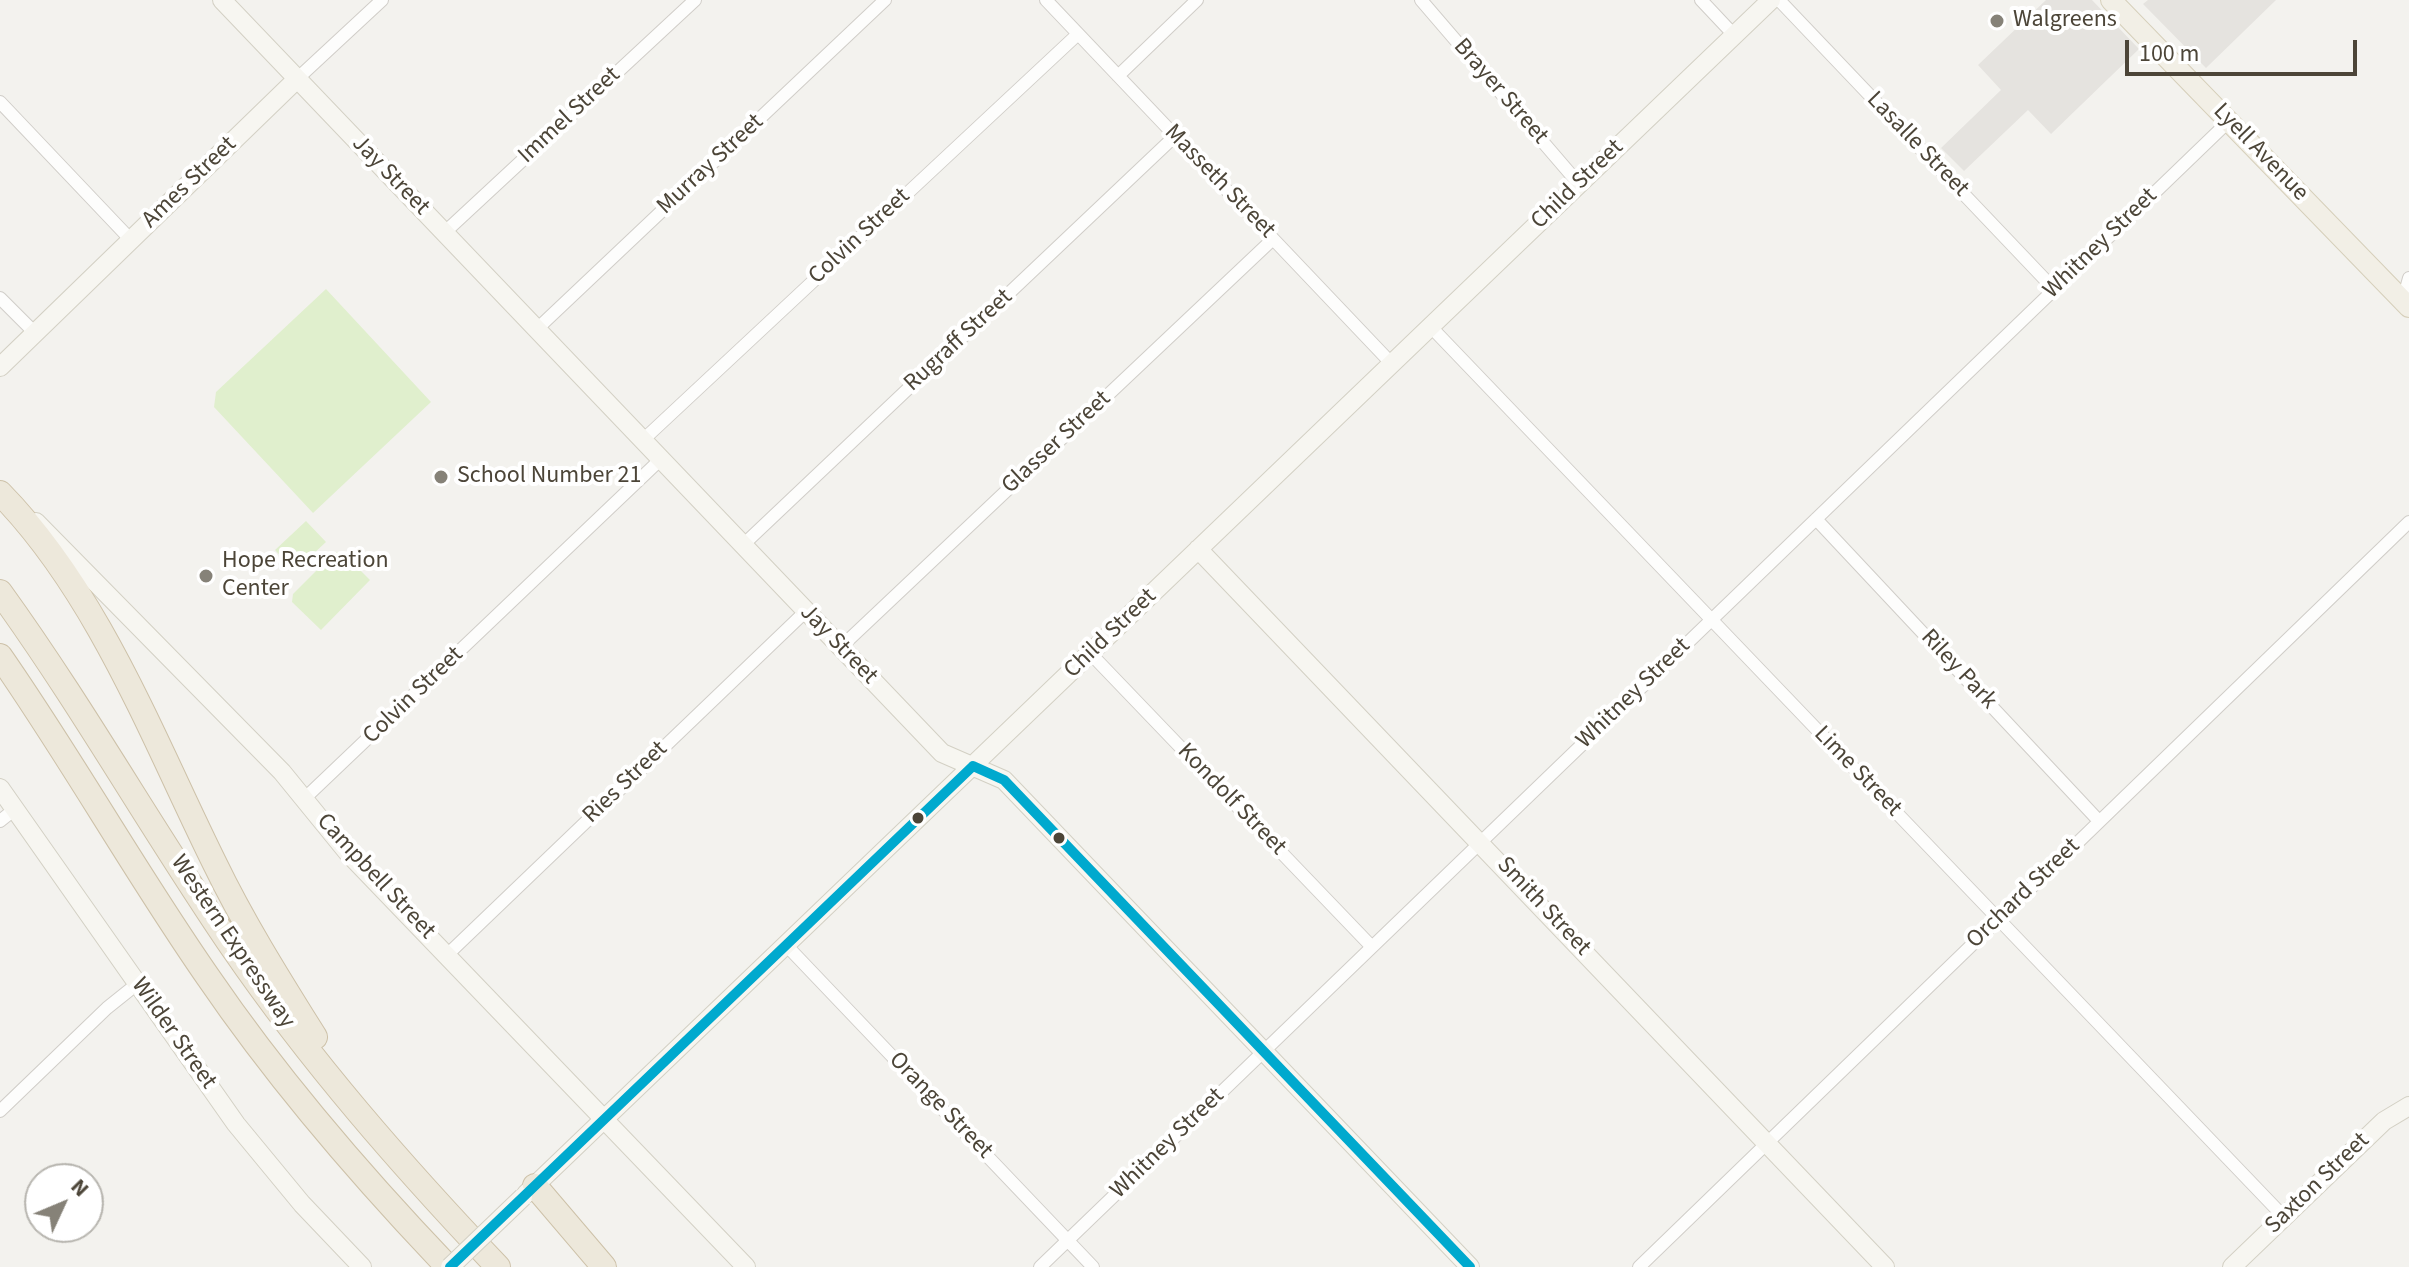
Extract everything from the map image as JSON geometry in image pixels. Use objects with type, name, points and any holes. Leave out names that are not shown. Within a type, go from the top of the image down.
[{"type":"highway","points":[[0,492],[46,546],[87,609],[234,900],[300,1014],[386,1146]]},
{"type":"highway","name":"Western Expressway","points":[[0,592],[248,970],[298,1038],[386,1146],[498,1267]]},
{"type":"highway","name":"Western Expressway","points":[[0,656],[161,907],[249,1035],[338,1146],[449,1267]]},
{"type":"highway","points":[[529,1192],[604,1267]]},
{"type":"main road","name":"Lyell Avenue","points":[[2111,0],[2406,304]]},
{"type":"street","name":"Jay Street","points":[[222,0],[942,753],[1004,780],[1470,1267]]},
{"type":"street","name":"Ames Street","points":[[0,367],[382,0]]},
{"type":"street","name":"Immel Street","points":[[444,233],[695,0]]},
{"type":"street","name":"Murray Street","points":[[537,329],[885,0]]},
{"type":"street","name":"Masseth Street","points":[[1046,0],[1392,364]]},
{"type":"street","points":[[1118,76],[1197,0]]},
{"type":"street","name":"Brayer Street","points":[[1421,0],[1579,184]]},
{"type":"street","points":[[1701,0],[1734,35]]},
{"type":"street","name":"Child Street","points":[[449,1267],[1771,0]]},
{"type":"street","name":"Lasalle Street","points":[[1779,0],[2054,289]]},
{"type":"street","name":"Colvin Street","points":[[643,440],[1078,34]]},
{"type":"street","points":[[0,102],[131,240]]},
{"type":"street","name":"Whitney Street","points":[[1040,1267],[2229,121]]},
{"type":"street","name":"Rugraff Street","points":[[743,545],[1175,136]]},
{"type":"street","name":"Glasser Street","points":[[841,647],[1273,239]]},
{"type":"street","points":[[2406,304],[2409,278]]},
{"type":"street","points":[[0,298],[35,333]]},
{"type":"street","name":"Lime Street","points":[[1431,327],[2284,1217]]},
{"type":"street","name":"Colvin Street","points":[[304,799],[661,459]]},
{"type":"street","name":"Campbell Street","points":[[0,492],[65,550],[304,799],[348,853],[746,1267]]},
{"type":"street","name":"Riley Park","points":[[1816,519],[2099,821]]},
{"type":"street","name":"Orchard Street","points":[[1639,1267],[2409,522]]},
{"type":"street","name":"Smith Street","points":[[1198,549],[1885,1267]]},
{"type":"street","name":"Ries Street","points":[[447,955],[806,611]]},
{"type":"street","name":"Kondolf Street","points":[[1090,653],[1372,947]]},
{"type":"street","name":"Wilder Street","points":[[0,788],[7,815],[137,984],[253,1146],[302,1204],[362,1267]]},
{"type":"street","name":"Orange Street","points":[[786,945],[1093,1267]]},
{"type":"street","points":[[0,1111],[107,1008],[137,984]]},
{"type":"street","name":"Saxton Street","points":[[2232,1267],[2384,1121],[2409,1106]]},
{"type":"green space","points":[[326,289],[431,402],[313,513],[214,407],[216,392]]},
{"type":"green space","points":[[306,521],[326,542],[295,571],[275,550]]},
{"type":"green space","points":[[335,552],[342,552],[370,580],[321,630],[292,602],[293,594]]},
{"type":"shaded area","points":[[2046,0],[2092,0],[2139,49],[2051,134],[2028,110],[1964,171],[1941,148],[2001,90],[1978,65]]},
{"type":"shaded area","points":[[2148,0],[2276,0],[2206,68],[2143,4]]},
{"type":"transit line","points":[[973,766],[1004,780],[1470,1267]]},
{"type":"transit line","points":[[450,1267],[973,766]]},
{"type":"place","name":"Walgreens","points":[[1997,21]]},
{"type":"place","name":"School Number 21","points":[[441,477]]},
{"type":"place","name":"Hope Recreation Center","points":[[206,576]]}]
